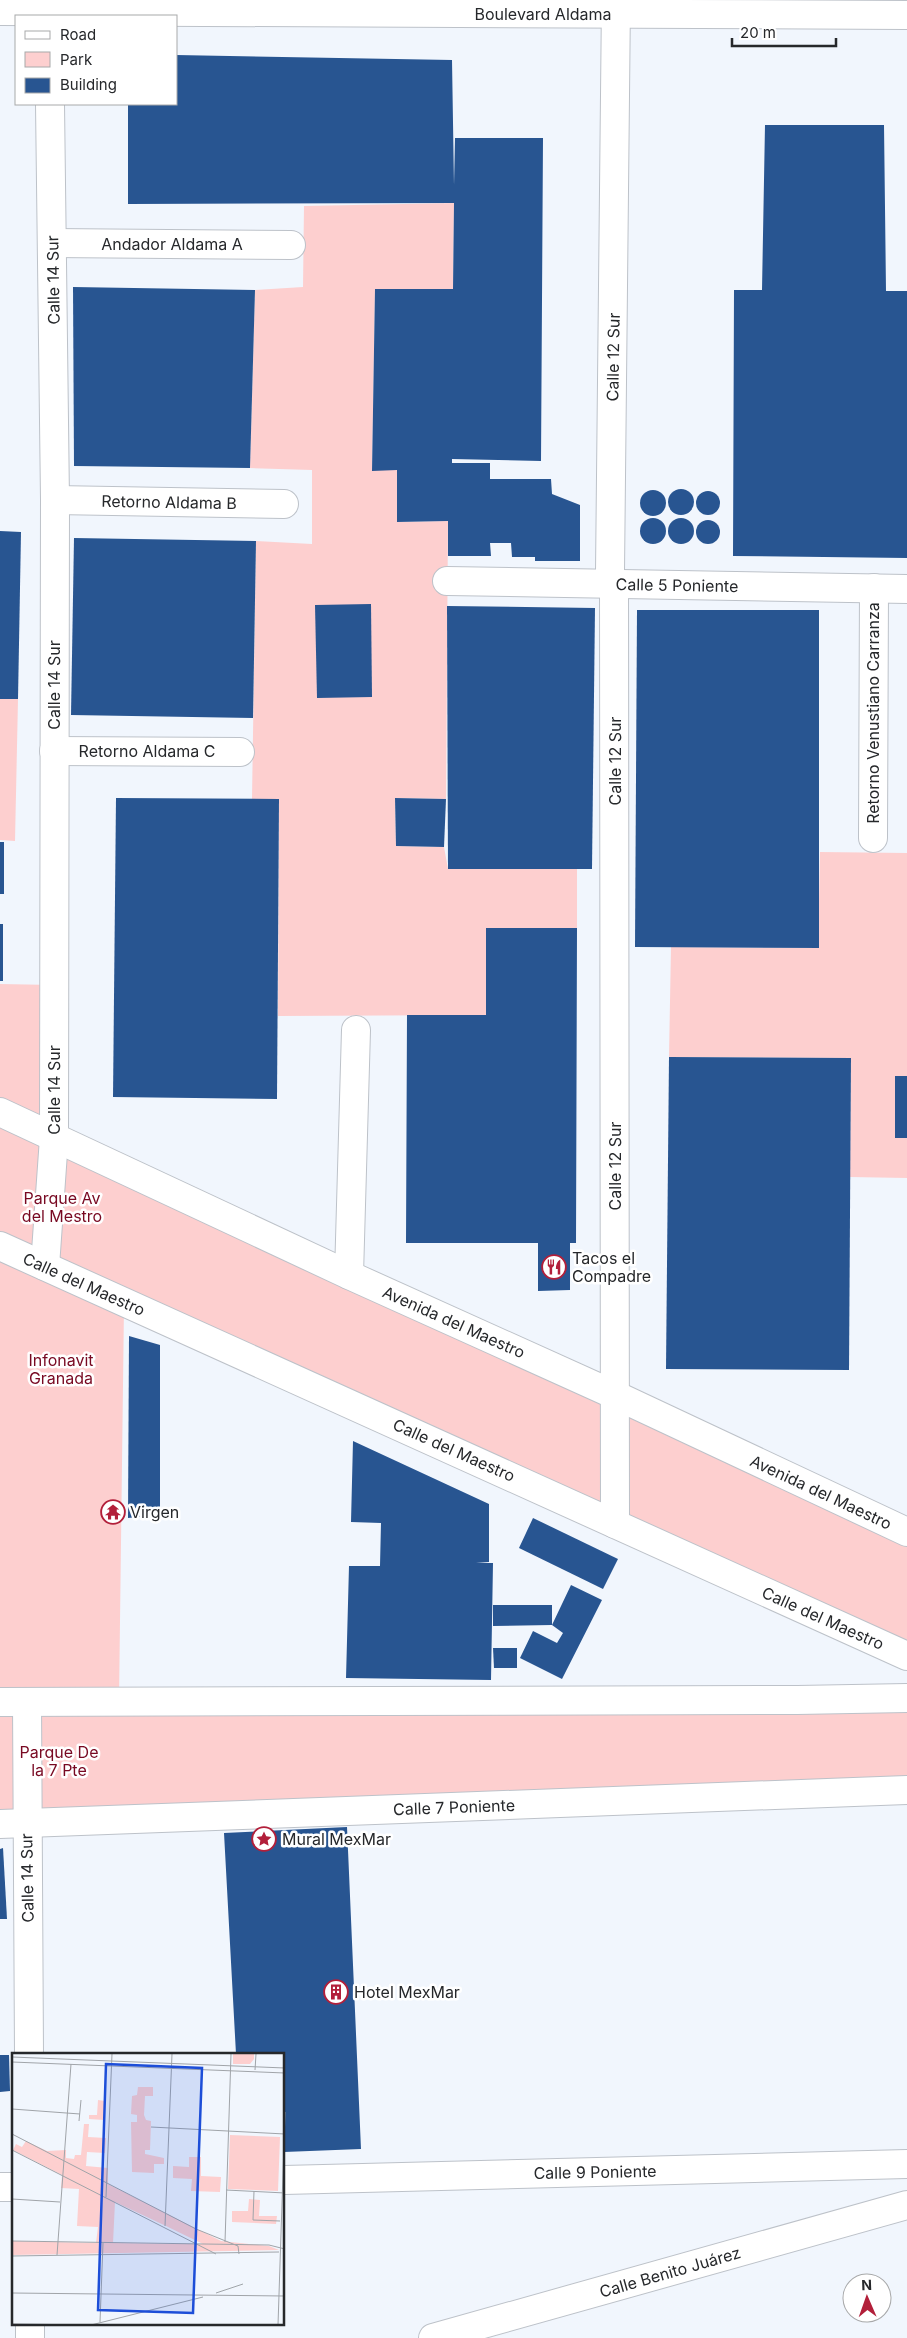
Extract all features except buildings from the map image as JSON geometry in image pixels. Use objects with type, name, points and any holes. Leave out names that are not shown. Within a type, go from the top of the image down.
[{"type":"street","name":"Boulevard Aldama","points":[[0,11],[48,9],[617,7],[905,10]]},
{"type":"street","name":"Calle 12 Sur","points":[[615,1524],[614,584],[610,572],[617,7]]},
{"type":"street","name":"Calle 14 Sur","points":[[45,1266],[54,1138],[55,500],[50,105]]},
{"type":"street","name":"Andador Aldama A","points":[[52,243],[291,245]]},
{"type":"street","name":"Retorno Aldama B","points":[[55,500],[284,504]]},
{"type":"street","name":"Calle 5 Poniente","points":[[447,581],[907,589]]},
{"type":"street","name":"Retorno Venustiano Carranza","points":[[873,838],[874,588]]},
{"type":"street","name":"Retorno Aldama C","points":[[54,751],[240,752]]},
{"type":"street","points":[[349,1275],[356,1030]]},
{"type":"street","name":"Avenida del Maestro","points":[[0,1112],[349,1275],[615,1395],[907,1532]]},
{"type":"street","name":"Calle del Maestro","points":[[0,1246],[907,1656]]},
{"type":"street","points":[[0,1702],[907,1698]]},
{"type":"street","name":"Calle 14 Sur","points":[[27,1702],[30,2053]]},
{"type":"street","name":"Calle 7 Poniente","points":[[0,1824],[907,1790]]},
{"type":"street","name":"Calle 9 Poniente","points":[[285,2180],[907,2164]]},
{"type":"street","name":"Calle Benito Juárez","points":[[434,2338],[907,2206]]},
{"type":"green space","points":[[454,203],[453,289],[375,289],[372,470],[397,470],[397,522],[448,521],[446,799],[395,798],[396,846],[444,847],[448,869],[577,868],[577,928],[486,928],[486,1015],[278,1016],[279,799],[252,799],[256,541],[312,544],[312,470],[250,468],[255,290],[303,287],[304,206]]},
{"type":"green space","points":[[0,699],[18,699],[15,841],[0,840]]},
{"type":"green space","points":[[820,852],[907,853],[907,1178],[850,1177],[851,1058],[669,1057],[671,947],[818,948]]},
{"type":"green space","points":[[0,984],[54,985],[54,1138],[0,1112]]},
{"type":"green space","name":"Parque Av del Mestro","points":[[0,1115],[907,1536],[907,1643],[0,1241]]},
{"type":"green space","name":"Parque De la 7 Pte","points":[[0,1248],[124,1306],[119,1701],[907,1703],[907,1789],[0,1822]]},
{"type":"place","name":"Tacos el Compadre","points":[[554,1267]]},
{"type":"place","name":"Virgen","points":[[113,1512]]},
{"type":"place","name":"Mural MexMar","points":[[264,1839]]},
{"type":"place","name":"Hotel MexMar","points":[[336,1992]]},
{"type":"park label","name":"Infonavit Granada","points":[[61,1369]]}]
